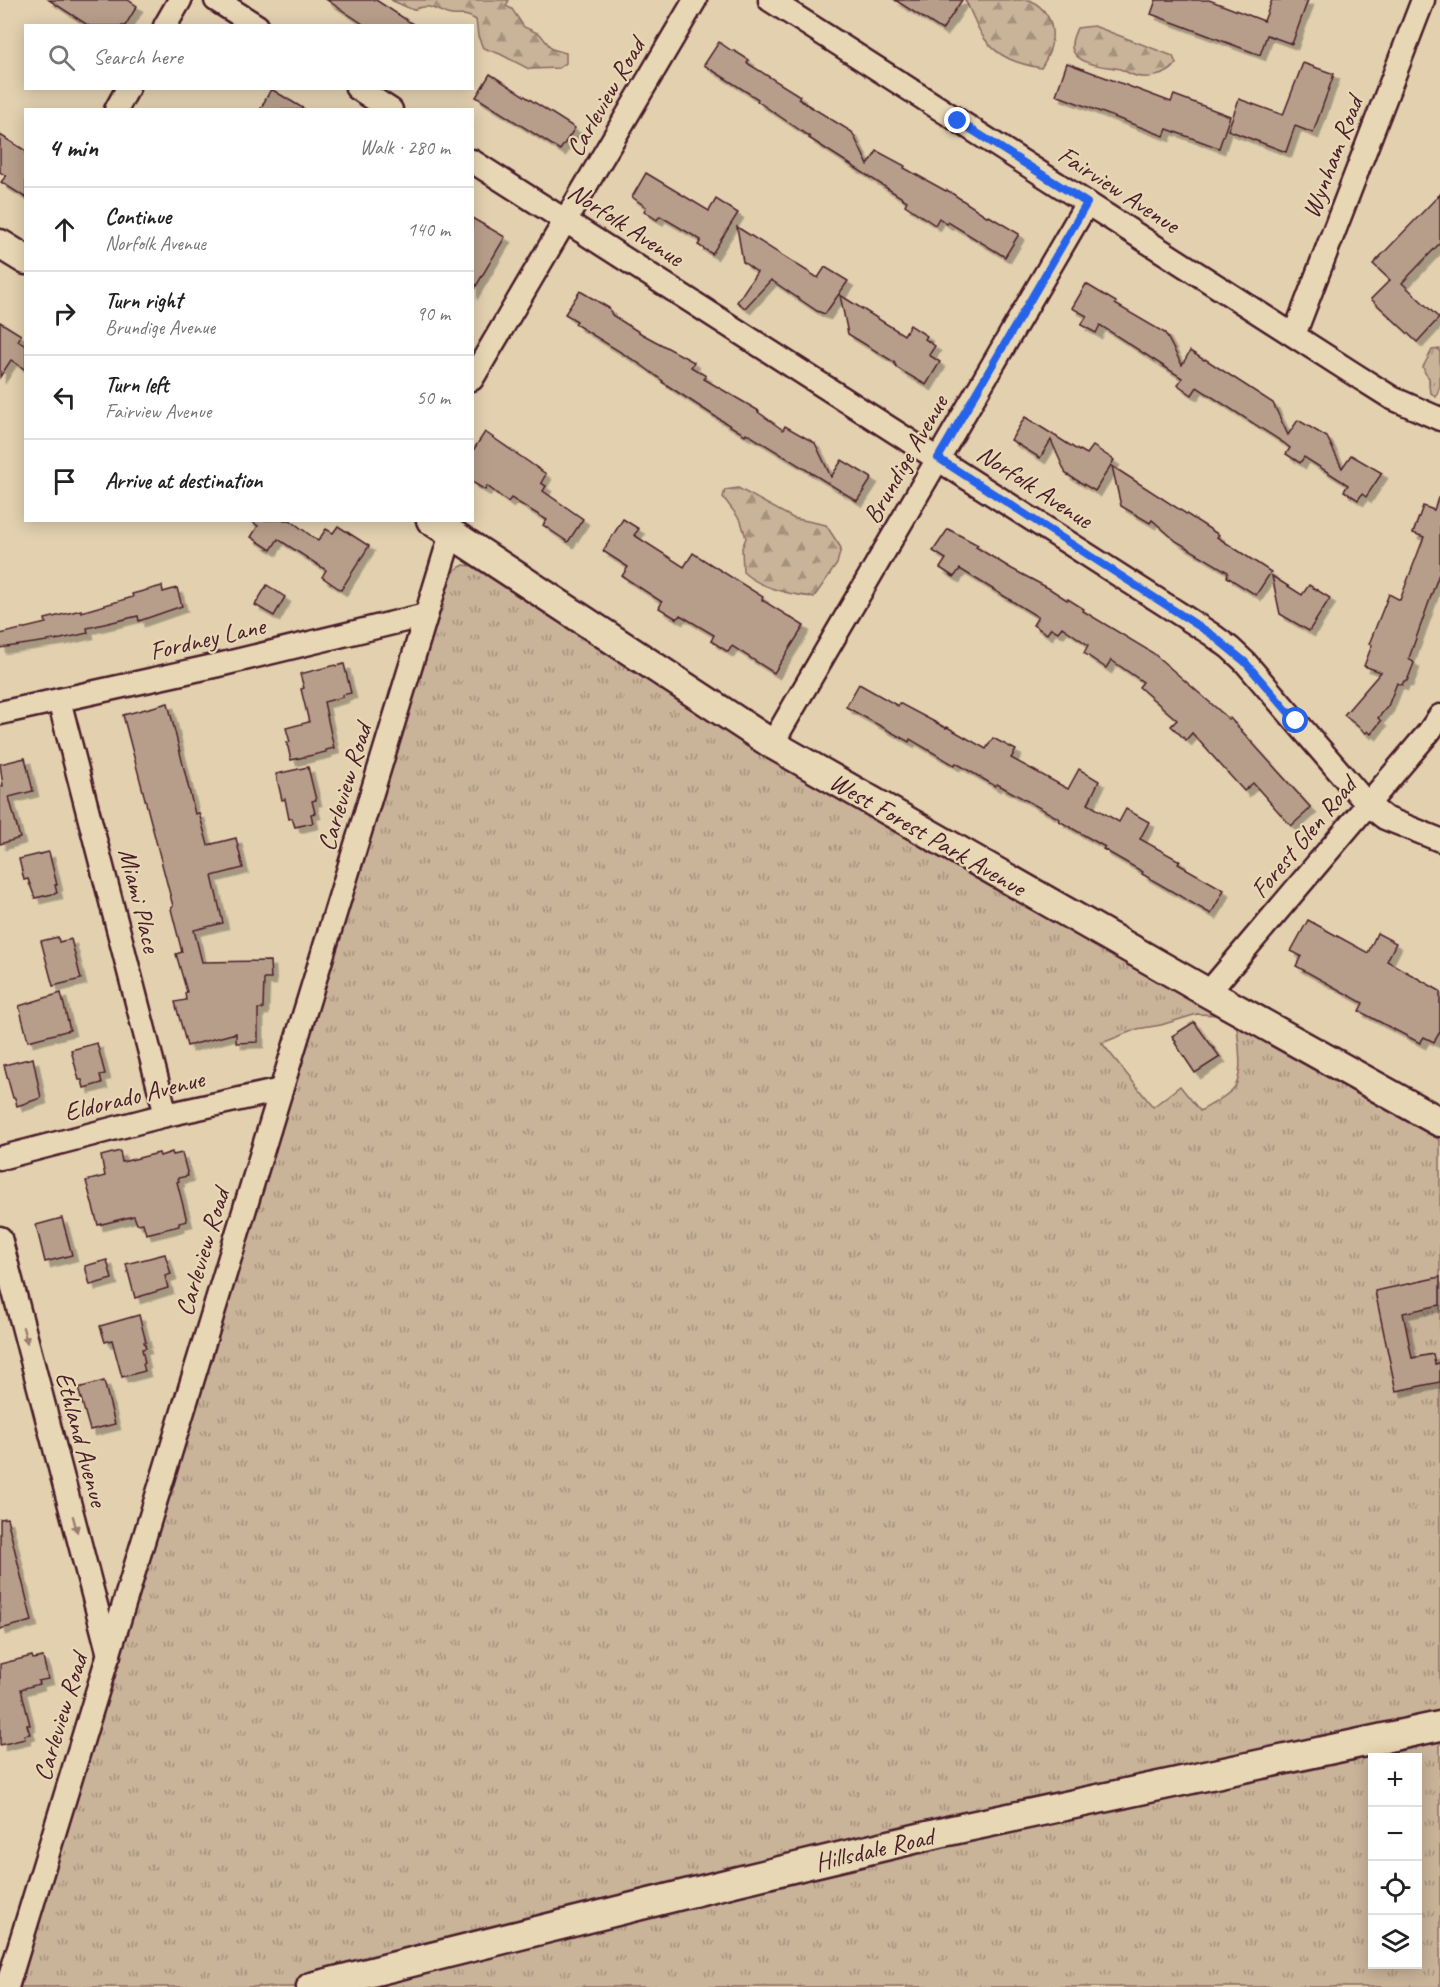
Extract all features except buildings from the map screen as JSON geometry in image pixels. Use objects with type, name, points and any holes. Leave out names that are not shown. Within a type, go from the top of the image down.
[{"type":"main road","points":[[0,244],[24,259]]},
{"type":"main road","name":"West Forest Park Avenue","points":[[441,527],[772,744],[1208,993],[1440,1122]]},
{"type":"main road","name":"Hillsdale Road","points":[[311,1987],[738,1881],[948,1832],[1440,1726]]},
{"type":"street","points":[[166,24],[180,0]]},
{"type":"street","points":[[216,0],[254,24]]},
{"type":"street","name":"Carleview Road","points":[[474,376],[695,0]]},
{"type":"street","name":"Fairview Avenue","points":[[770,0],[1392,398],[1440,419]]},
{"type":"street","name":"Wynham Road","points":[[1294,335],[1422,0]]},
{"type":"street","points":[[117,108],[127,90]]},
{"type":"street","points":[[360,90],[388,108]]},
{"type":"street","name":"Norfolk Avenue","points":[[474,162],[1201,627],[1245,662],[1367,804],[1384,818],[1440,840]]},
{"type":"street","name":"Brundige Avenue","points":[[772,744],[1087,203]]},
{"type":"street","name":"Carleview Road","points":[[7,1987],[426,615],[441,527]]},
{"type":"street","name":"Fordney Lane","points":[[0,713],[223,664],[426,615]]},
{"type":"street","name":"Miami Place","points":[[59,700],[166,1114]]},
{"type":"street","name":"Forest Glen Road","points":[[1208,993],[1430,732],[1440,716]]},
{"type":"street","name":"Eldorado Avenue","points":[[0,1158],[166,1114],[281,1090]]},
{"type":"street","name":"Ethland Avenue","points":[[0,1238],[109,1655]]},
{"type":"green space","points":[[391,0],[509,0],[506,6],[512,9],[524,27],[540,34],[552,49],[566,53],[566,63],[559,68],[529,69],[483,48],[478,36],[476,20],[471,17],[447,14],[427,7],[413,10]]},
{"type":"green space","points":[[965,0],[1030,0],[1039,6],[1046,14],[1052,31],[1050,49],[1041,68],[1017,62],[996,51],[981,34]]},
{"type":"green space","points":[[1094,26],[1173,56],[1176,64],[1162,74],[1144,77],[1081,60],[1072,48],[1077,28]]},
{"type":"green space","points":[[1440,349],[1440,386],[1436,397],[1430,392],[1429,378],[1423,367],[1432,350]]},
{"type":"green space","points":[[738,488],[793,518],[826,525],[841,548],[837,564],[814,597],[776,590],[750,578],[743,572],[742,548],[746,538],[741,521],[723,497],[725,490]]},
{"type":"green space","points":[[464,565],[472,566],[765,757],[1219,1015],[1197,1014],[1161,1025],[1137,1029],[1102,1043],[1153,1107],[1180,1086],[1200,1111],[1232,1090],[1236,1085],[1240,1069],[1237,1026],[1440,1140],[1440,1987],[16,1987],[450,579],[456,569]]},
{"type":"route","points":[[958,121],[1087,203],[938,458],[1211,634],[1245,662],[1296,721]]}]
